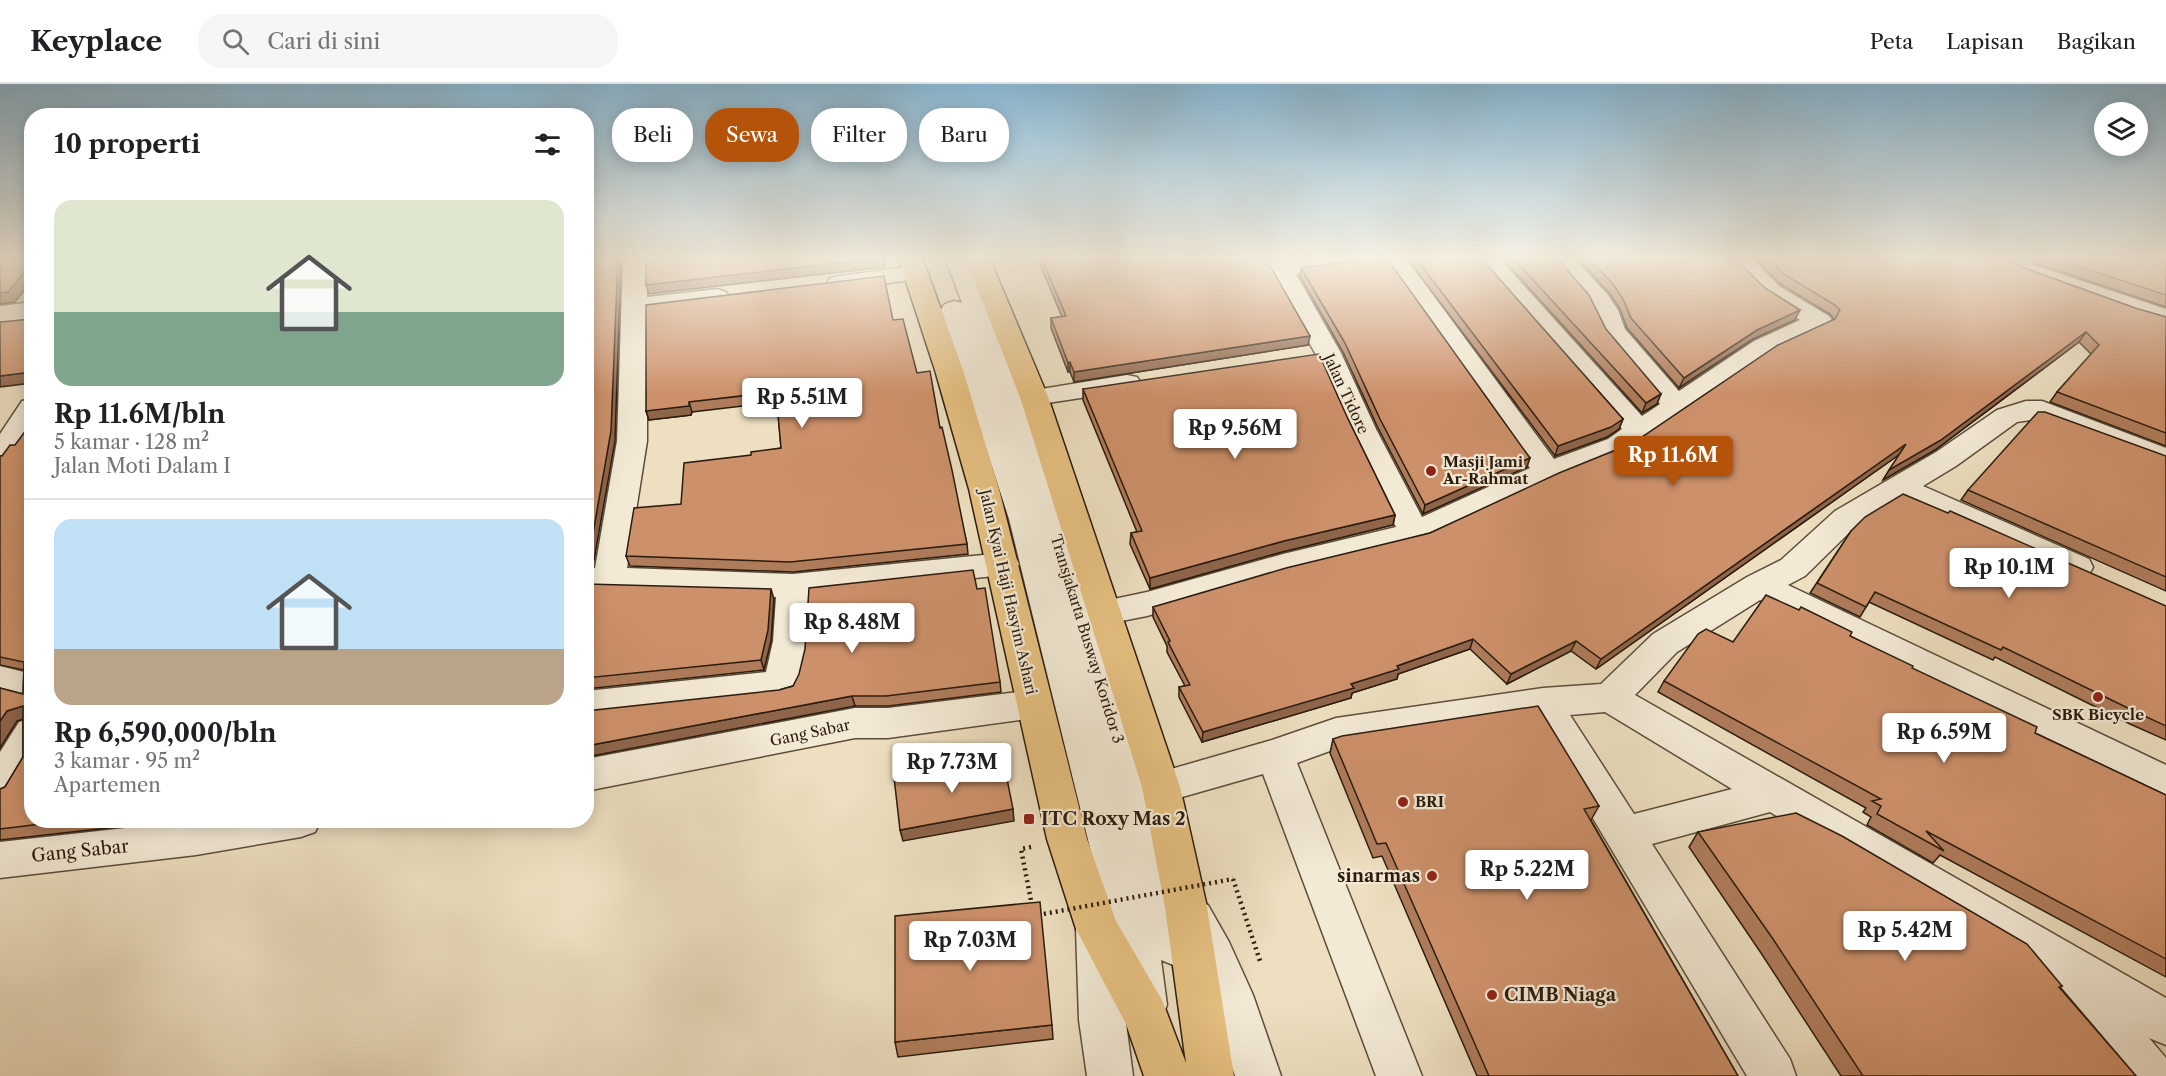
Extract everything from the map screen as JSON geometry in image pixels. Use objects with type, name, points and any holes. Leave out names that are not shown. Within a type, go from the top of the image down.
[{"type":"main road","name":"Jalan Kyai Haji Hasyim Ashari","points":[[931,303],[984,489],[1067,839],[1097,929],[1146,1015],[1167,1076]]},
{"type":"main road","points":[[996,303],[1034,397],[1161,787],[1186,907],[1211,1076]]},
{"type":"street","points":[[657,303],[634,306],[631,381],[632,441],[598,580],[793,586],[1003,564]]},
{"type":"street","name":"Transjakarta Busway Koridor 3","points":[[937,303],[1025,519],[1139,957],[1146,1015]]},
{"type":"street","name":"Transjakarta Busway Koridor 3","points":[[975,303],[1018,416],[1045,497],[1184,971],[1203,1027]]},
{"type":"street","name":"Jalan Tidore","points":[[1294,303],[1316,355],[1362,429],[1415,533]]},
{"type":"street","points":[[1427,303],[1548,472]]},
{"type":"street","points":[[1526,303],[1640,431]]},
{"type":"street","points":[[1601,303],[1610,318],[1613,331],[1677,406]]},
{"type":"street","points":[[1104,613],[1147,604],[1283,565],[1415,533],[1548,472],[1618,446],[1762,347],[1820,321],[1790,303]]},
{"type":"street","points":[[2123,303],[2166,318]]},
{"type":"street","points":[[0,314],[24,311]]},
{"type":"street","points":[[1034,397],[1155,379]]},
{"type":"street","points":[[1610,698],[1665,643],[1759,585],[1793,568],[1846,518],[1946,459],[2007,416],[2025,410],[2042,411],[2166,459]]},
{"type":"street","points":[[0,457],[24,420]]},
{"type":"street","points":[[1900,487],[2104,579]]},
{"type":"street","points":[[1759,585],[2166,783]]},
{"type":"street","points":[[594,704],[782,684],[790,641],[793,586]]},
{"type":"street","points":[[0,680],[24,686]]},
{"type":"street","points":[[1161,787],[1275,755],[1336,733],[1543,702],[1610,698],[2166,1023]]},
{"type":"street","points":[[1543,702],[1773,1076]]},
{"type":"street","name":"Gang Sabar","points":[[594,774],[855,723],[888,723],[1035,704]]},
{"type":"street","points":[[14,773],[24,751]]},
{"type":"street","points":[[1275,755],[1399,1076]]},
{"type":"street","points":[[1624,834],[1775,794]]},
{"type":"street","name":"Gang Sabar","points":[[0,860],[195,838],[254,828]]},
{"type":"street","points":[[1186,907],[1210,944],[1258,1076]]},
{"type":"street","name":"Jalan Kyai Haji Hasyim Ashari","points":[[1097,929],[1102,1020],[1110,1076]]},
{"type":"street","points":[[2052,957],[2151,1076]]},
{"type":"path","points":[[1021,849],[1034,916],[1233,879],[1266,976]]},
{"type":"building","points":[[594,303],[616,303],[611,431],[594,528]]},
{"type":"building","points":[[890,303],[893,320],[903,319],[917,373],[930,371],[940,428],[942,427],[967,544],[790,562],[626,556],[634,508],[681,504],[684,463],[751,455],[751,452],[781,448],[776,392],[689,402],[689,406],[646,411],[646,305]]},
{"type":"building","points":[[1061,303],[1291,303],[1310,336],[1074,372],[1070,362],[1068,363],[1051,318],[1066,316]]},
{"type":"building","points":[[1322,303],[1419,303],[1530,458],[1425,505],[1380,419],[1345,343]]},
{"type":"building","points":[[1450,303],[1521,303],[1623,419],[1611,427],[1558,446]]},
{"type":"building","points":[[1554,303],[1593,303],[1606,329],[1661,394],[1646,403]]},
{"type":"building","points":[[1625,303],[1789,303],[1800,310],[1757,330],[1684,378],[1631,318]]},
{"type":"building","points":[[1832,303],[2122,303],[2166,317],[2166,433],[2057,392],[2099,345],[2086,332],[1941,440],[1889,470],[1906,444],[1601,659],[1576,641],[1511,674],[1473,639],[1397,666],[1399,669],[1351,684],[1354,688],[1203,732],[1179,687],[1190,685],[1153,607],[1286,568],[1430,533],[1559,473],[1633,443],[1778,345],[1835,319],[1840,310]]},
{"type":"building","points":[[24,320],[24,373],[0,376],[0,322]]},
{"type":"building","points":[[1319,354],[1395,515],[1284,541],[1150,578],[1131,533],[1142,531],[1083,389]]},
{"type":"building","points":[[2038,412],[2045,412],[2166,456],[2166,577],[1968,490]]},
{"type":"building","points":[[24,433],[24,662],[0,657],[0,456],[10,445],[15,445]]},
{"type":"building","points":[[1903,494],[1948,513],[1950,511],[2166,606],[2166,726],[2003,647],[2001,650],[1875,592],[1866,607],[1817,583],[1851,531],[1865,517]]},
{"type":"building","points":[[973,570],[977,589],[985,588],[1000,682],[886,696],[852,696],[594,744],[594,710],[779,690],[793,686],[799,674],[805,649],[809,588]]},
{"type":"building","points":[[594,584],[771,589],[768,630],[761,660],[594,677]]},
{"type":"building","points":[[1766,595],[1799,610],[1801,607],[1852,632],[1850,636],[1913,666],[1912,668],[2037,727],[2035,733],[2166,795],[2166,959],[1926,831],[1944,851],[1877,814],[1881,806],[1872,801],[1881,799],[1664,681],[1698,634],[1706,629],[1733,642]]},
{"type":"building","points":[[24,662],[24,826],[0,829],[0,789],[5,787],[23,757],[23,706],[7,711],[0,721],[0,688],[23,694]]},
{"type":"building","points":[[1538,706],[1599,806],[1584,809],[1738,1076],[1489,1076],[1386,843],[1377,844],[1333,739]]},
{"type":"building","points":[[1003,759],[1013,809],[900,830],[894,777]]},
{"type":"building","points":[[1796,813],[1842,836],[2027,944],[2062,986],[2059,987],[2136,1076],[1863,1076],[1773,939],[1698,832]]},
{"type":"building","points":[[1040,902],[1052,1025],[895,1042],[895,916]]},
{"type":"place","name":"Masji Jami Ar-Rahmat","points":[[1431,471]]},
{"type":"place","name":"SBK Bicycle","points":[[2098,697]]},
{"type":"place","name":"BRI","points":[[1403,802]]},
{"type":"place","name":"ITC Roxy Mas 2","points":[[1029,819]]},
{"type":"place","name":"sinarmas","points":[[1432,876]]},
{"type":"place","name":"CIMB Niaga","points":[[1492,995]]}]
